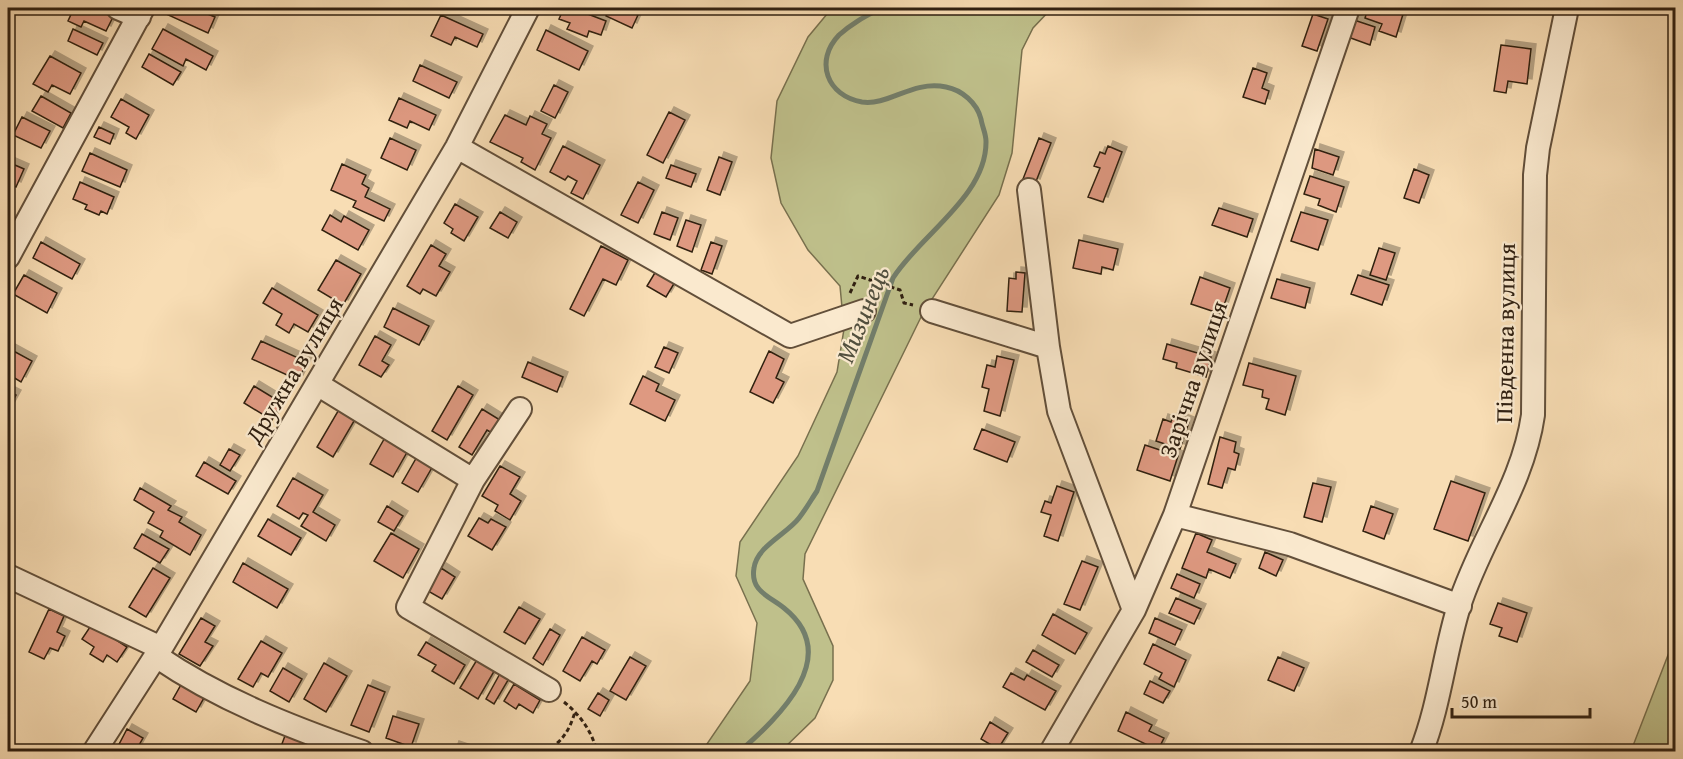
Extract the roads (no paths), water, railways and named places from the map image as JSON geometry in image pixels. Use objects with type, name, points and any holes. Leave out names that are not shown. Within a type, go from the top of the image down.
[{"type":"street","points":[[9,249],[141,12],[118,8]]},
{"type":"street","name":"Дружна вулиця","points":[[94,752],[158,652],[457,147],[528,8]]},
{"type":"street","name":"Зарічна вулиця","points":[[1051,752],[1134,610],[1175,515],[1348,8]]},
{"type":"street","name":"Південна вулиця","points":[[1421,752],[1433,722],[1460,606],[1522,466],[1530,440],[1533,416],[1535,175],[1538,148],[1567,8]]},
{"type":"street","points":[[457,147],[790,336],[864,311]]},
{"type":"street","points":[[1029,190],[1048,347],[1059,411],[1134,610]]},
{"type":"street","points":[[932,311],[1048,347]]},
{"type":"street","points":[[317,384],[473,480]]},
{"type":"street","points":[[520,409],[473,480],[408,607],[549,690]]},
{"type":"street","points":[[1175,515],[1290,544],[1460,606]]},
{"type":"street","points":[[8,576],[158,652],[194,682],[236,703],[362,752]]},
{"type":"waterway","name":"Мизинець","points":[[739,752],[787,704],[799,685],[807,665],[808,646],[801,627],[784,608],[758,588],[754,576],[756,560],[766,547],[794,524],[817,491],[893,278],[964,197],[976,180],[983,161],[986,138],[979,113],[968,98],[958,91],[946,87],[922,87],[882,100],[862,102],[840,93],[833,85],[826,66],[831,45],[849,27],[881,8]]}]
